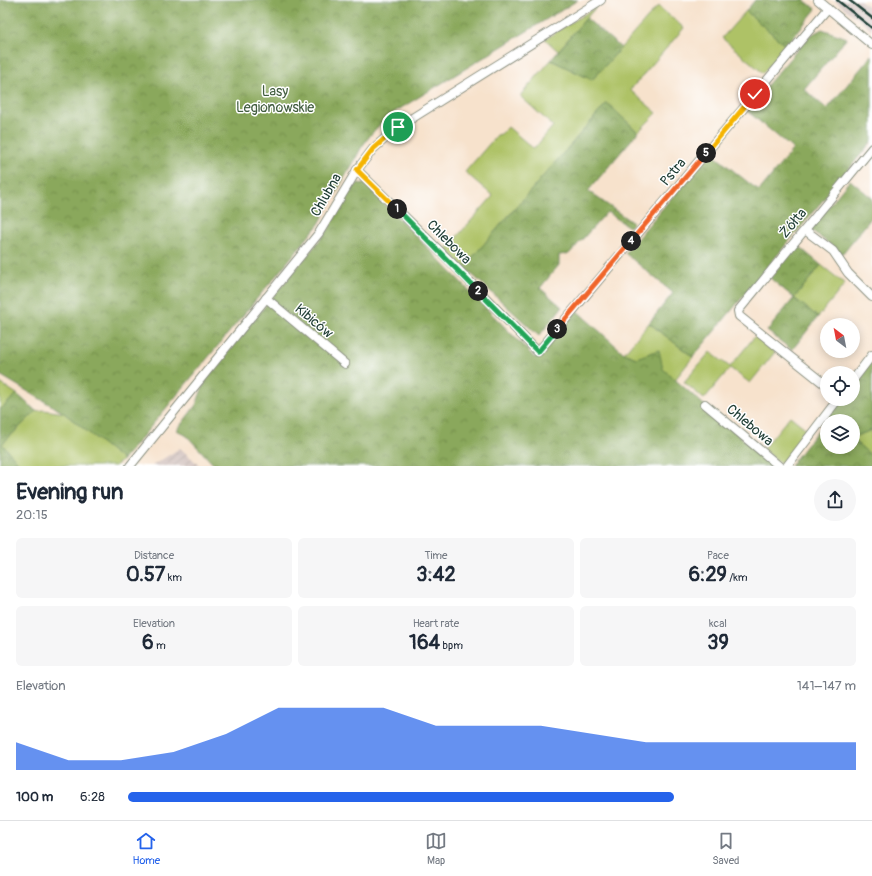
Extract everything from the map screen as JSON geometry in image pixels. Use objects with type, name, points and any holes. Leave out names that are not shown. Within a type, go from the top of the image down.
[{"type":"street","name":"Chlubna","points":[[130,466],[319,233],[357,170],[373,149],[398,127],[601,0]]},
{"type":"street","points":[[818,0],[872,45]]},
{"type":"street","name":"Pstra","points":[[538,352],[828,8]]},
{"type":"street","name":"Żółta","points":[[820,380],[739,316],[738,311],[872,148]]},
{"type":"street","name":"Chlebowa","points":[[357,170],[450,261],[538,352]]},
{"type":"street","points":[[805,230],[833,251],[848,273],[872,297]]},
{"type":"street","name":"Kibiców","points":[[266,298],[345,364]]},
{"type":"street","points":[[860,371],[872,355]]},
{"type":"street","name":"Chlebowa","points":[[705,404],[779,466]]},
{"type":"street","points":[[787,466],[833,406]]},
{"type":"shaded area","points":[[834,0],[860,0],[872,10],[872,30]]},
{"type":"shaded area","points":[[180,448],[200,466],[152,466]]},
{"type":"green space","name":"Lasy Legionowskie","points":[[0,0],[578,0],[388,116],[367,139],[361,148],[319,224],[123,460],[64,413],[0,375]]},
{"type":"green space","points":[[755,0],[804,0],[816,9],[786,46],[746,11]]},
{"type":"green space","points":[[658,6],[684,28],[630,90],[657,113],[638,132],[607,103],[464,267],[446,249],[493,196],[465,172],[497,135],[501,134],[508,127],[534,149],[553,126],[520,96],[551,60],[592,80]]},
{"type":"green space","points":[[596,7],[558,51],[545,39]]},
{"type":"green space","points":[[746,11],[786,46],[763,73],[722,38]]},
{"type":"green space","points":[[586,18],[621,48],[592,80],[551,60]]},
{"type":"green space","points":[[822,29],[847,38],[804,89],[827,109],[872,55],[872,141],[693,357],[649,323],[673,293],[625,253],[710,152],[759,191],[793,149],[746,110],[809,36]]},
{"type":"green space","points":[[607,103],[638,132],[588,191],[633,223],[629,227],[607,212],[569,254],[559,255],[559,265],[540,288],[562,307],[539,336],[464,267]]},
{"type":"green space","points":[[850,180],[872,198],[872,217],[842,254],[810,229]]},
{"type":"green space","points":[[358,183],[365,184],[535,358],[577,311],[624,353],[636,358],[659,350],[663,369],[774,466],[215,466],[187,436],[177,430],[196,405],[207,376],[328,230],[348,193]]},
{"type":"green space","points":[[797,245],[821,265],[794,298],[770,278]]},
{"type":"green space","points":[[821,265],[845,284],[818,317],[794,298]]},
{"type":"green space","points":[[794,298],[818,317],[792,350],[767,331]]},
{"type":"green space","points":[[649,323],[693,357],[674,381],[663,369],[624,353]]},
{"type":"green space","points":[[755,336],[775,352],[750,383],[730,368],[704,399],[684,382],[710,352],[730,367]]},
{"type":"green space","points":[[872,360],[872,430],[860,434],[860,414],[830,414],[837,406],[860,406],[860,375]]},
{"type":"green space","points":[[0,383],[17,394],[0,410]]},
{"type":"green space","points":[[17,394],[36,411],[2,444],[21,466],[0,466],[0,410]]},
{"type":"green space","points":[[44,410],[64,413],[123,460],[115,466],[21,466],[2,444],[36,411]]},
{"type":"green space","points":[[790,416],[809,431],[783,466],[763,449]]},
{"type":"green space","points":[[820,427],[820,454],[860,454],[860,446],[872,456],[872,466],[790,466]]},
{"type":"green space","points":[[872,430],[872,456],[860,446],[860,434]]},
{"type":"railway","points":[[837,0],[872,28]]},
{"type":"railway","points":[[849,0],[872,18]]},
{"type":"route","points":[[398,127],[373,149],[357,170],[450,261],[538,352],[755,94]]}]
